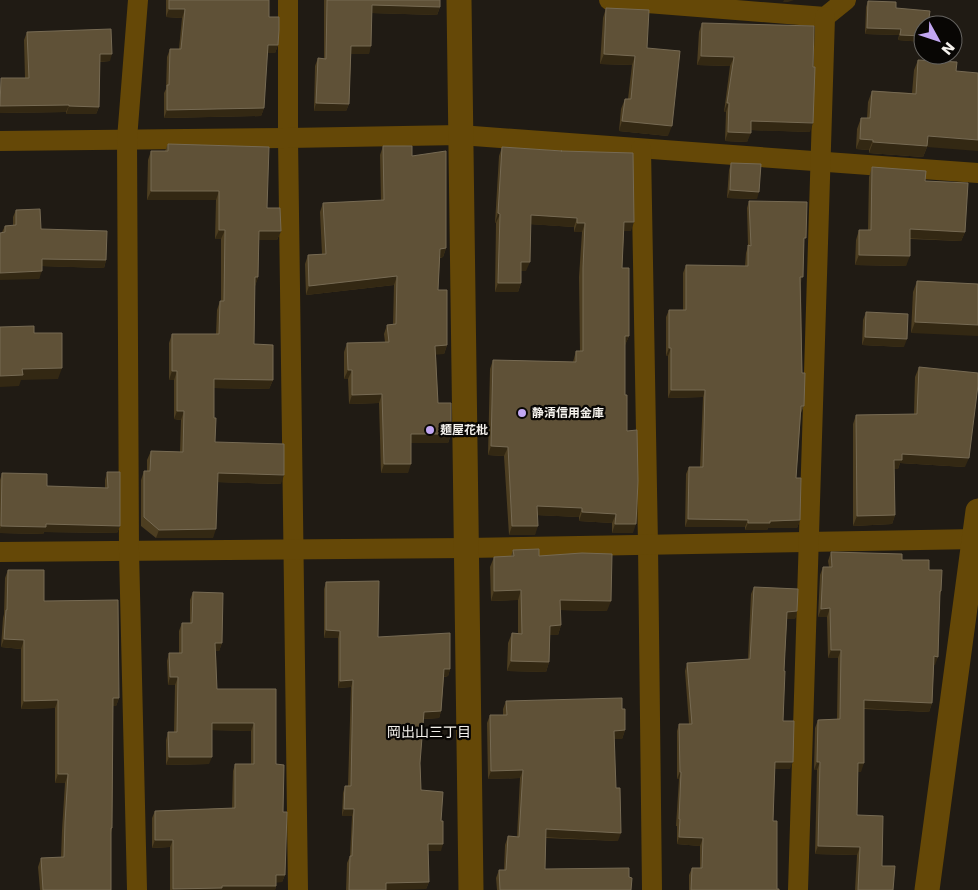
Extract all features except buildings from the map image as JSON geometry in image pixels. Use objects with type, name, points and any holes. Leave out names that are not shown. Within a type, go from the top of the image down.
[{"type":"street","points":[[137,890],[129,551],[127,139],[138,0]]},
{"type":"street","points":[[288,0],[288,138],[298,890]]},
{"type":"street","points":[[459,0],[471,890]]},
{"type":"street","points":[[609,0],[825,17],[846,0]]},
{"type":"street","points":[[798,890],[825,17]]},
{"type":"street","points":[[0,140],[460,135],[978,173]]},
{"type":"street","points":[[641,149],[652,890]]},
{"type":"street","points":[[926,890],[976,539],[978,512]]},
{"type":"street","points":[[0,552],[467,548],[976,539]]},
{"type":"place","name":"静清信用金庫","points":[[522,413]]},
{"type":"place","name":"麺屋花枇","points":[[430,430]]},
{"type":"district","name":"岡出山三丁目","points":[[429,732]]}]
